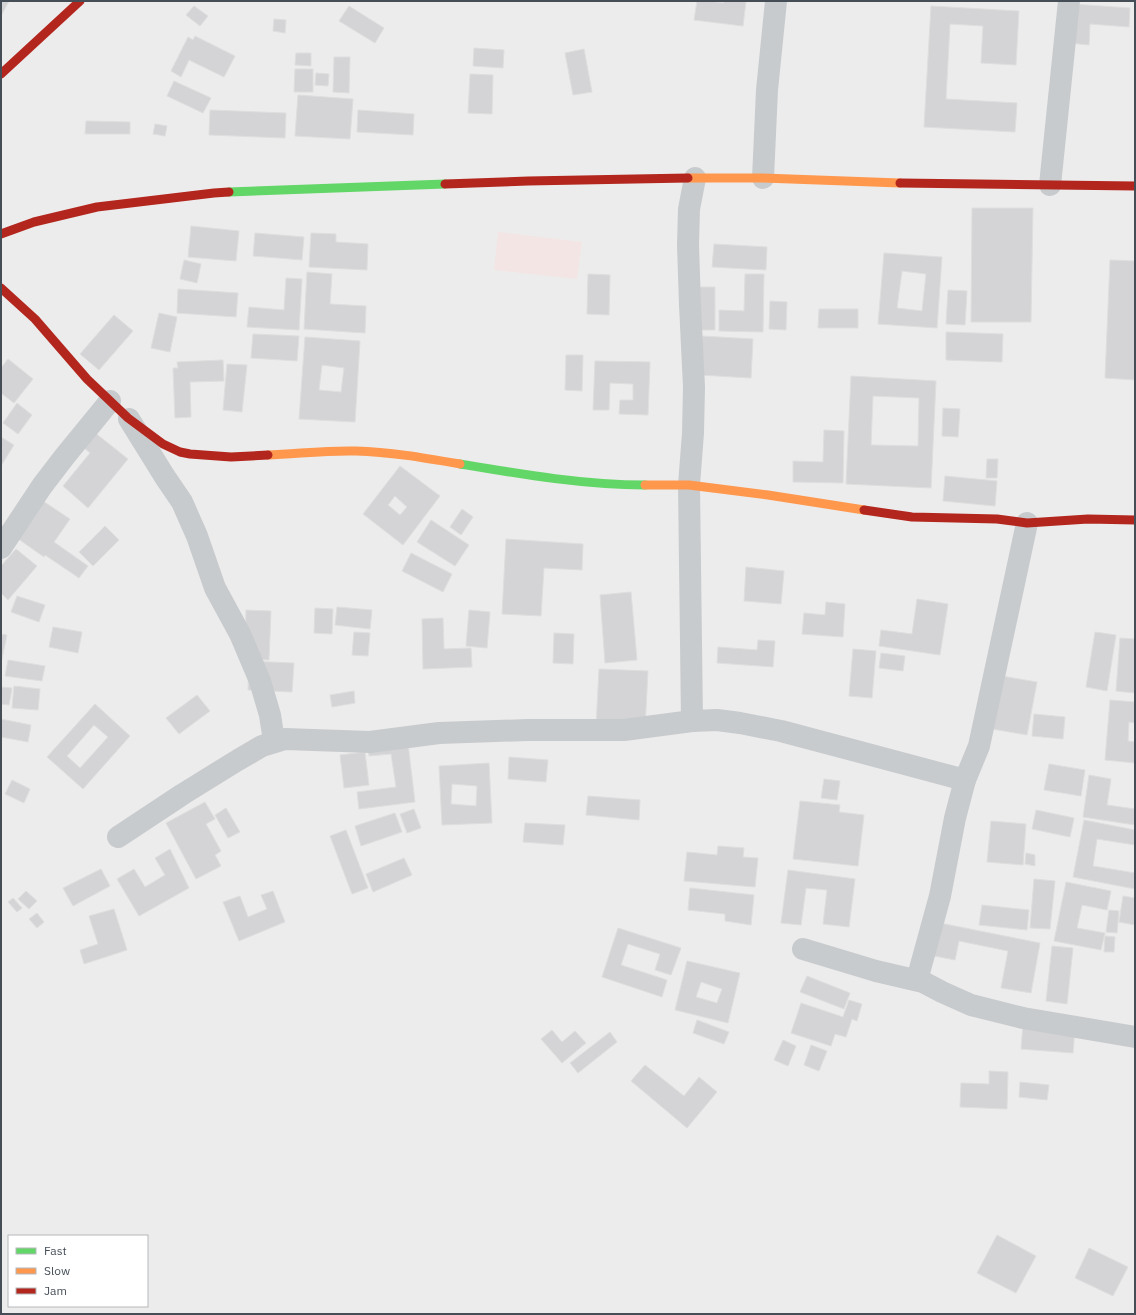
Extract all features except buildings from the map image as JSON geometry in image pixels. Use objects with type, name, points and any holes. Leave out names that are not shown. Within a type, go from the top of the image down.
[{"type":"street","points":[[1,74],[80,1]]},
{"type":"street","points":[[763,178],[767,90],[776,1]]},
{"type":"street","points":[[1050,185],[1068,1]]},
{"type":"street","points":[[692,721],[689,485],[693,433],[694,387],[688,245],[689,209],[695,178]]},
{"type":"street","points":[[1,234],[34,222],[97,207],[214,193],[528,181],[695,178],[763,178],[860,182],[1135,186]]},
{"type":"street","points":[[1,288],[35,319],[87,378],[128,418],[164,444],[180,452],[198,456],[231,457],[354,451],[377,452],[407,455],[495,470],[596,483],[618,485],[689,485],[799,499],[912,517],[997,519],[1027,523],[1088,519],[1135,520]]},
{"type":"street","points":[[1,548],[42,486],[110,401]]},
{"type":"street","points":[[128,418],[182,502],[197,536],[217,592],[240,634],[260,681],[270,715],[274,741]]},
{"type":"street","points":[[917,980],[940,896],[955,818],[965,780],[979,746],[1027,523]]},
{"type":"street","points":[[118,837],[212,776],[262,746],[274,741],[285,739],[370,742],[439,732],[624,730],[692,721],[717,720],[781,731],[965,780]]},
{"type":"street","points":[[803,949],[876,972],[917,980],[971,1005],[1023,1018],[1135,1037]]},
{"type":"shaded area","points":[[498,232],[582,242],[577,279],[494,270]]},
{"type":"traffic: fast","points":[[229,192],[445,184]]},
{"type":"traffic: fast","points":[[460,464],[575,481],[622,485],[645,485]]},
{"type":"traffic: slow","points":[[688,178],[763,178],[900,183]]},
{"type":"traffic: slow","points":[[268,455],[356,451],[408,456],[460,464]]},
{"type":"traffic: slow","points":[[645,485],[689,485],[768,495],[864,510]]},
{"type":"traffic: jam","points":[[1,74],[80,1]]},
{"type":"traffic: jam","points":[[445,184],[688,178]]},
{"type":"traffic: jam","points":[[900,183],[1135,186]]},
{"type":"traffic: jam","points":[[1,234],[34,222],[97,207],[229,192]]},
{"type":"traffic: jam","points":[[1,288],[35,319],[87,379],[128,418],[163,444],[180,452],[190,454],[231,457],[268,455]]},
{"type":"traffic: jam","points":[[864,510],[912,517],[997,519],[1027,523],[1088,519],[1135,520]]}]
